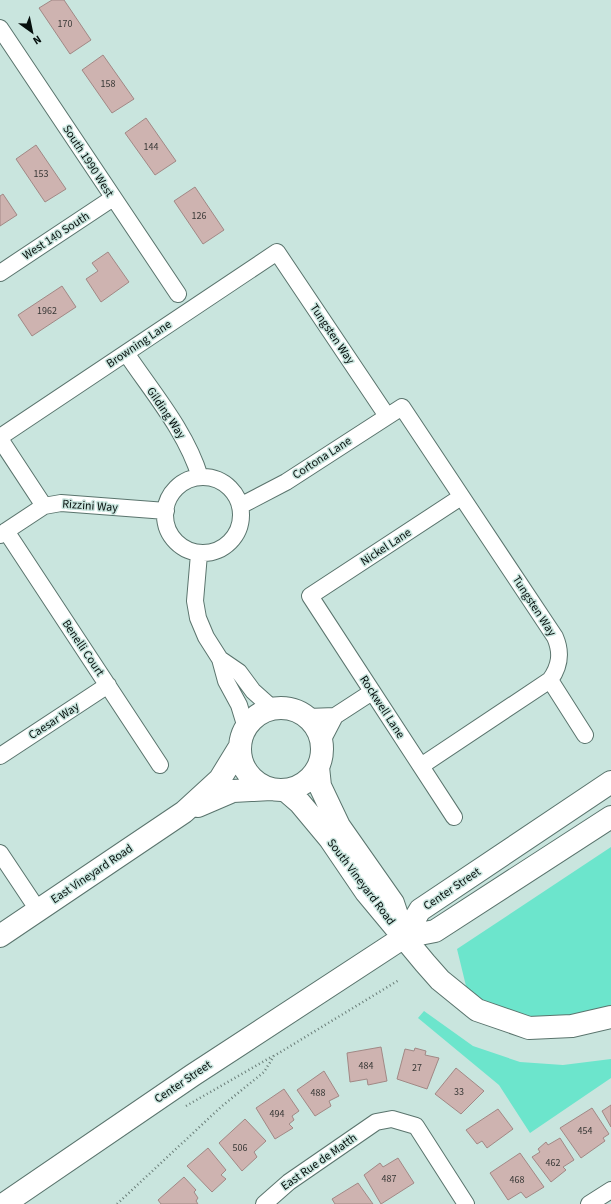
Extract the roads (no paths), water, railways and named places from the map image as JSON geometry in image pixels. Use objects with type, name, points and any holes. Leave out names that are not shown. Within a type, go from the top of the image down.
[{"type":"street","name":"South 1990 West","points":[[0,28],[178,294]]},
{"type":"street","name":"West 140 South","points":[[0,273],[113,198]]},
{"type":"street","name":"Browning Lane","points":[[44,506],[0,438],[277,252]]},
{"type":"street","name":"Tungsten Way","points":[[277,252],[387,416]]},
{"type":"street","name":"Gilding Way","points":[[126,353],[186,442],[200,477]]},
{"type":"street","name":"Tungsten Way","points":[[402,407],[555,637],[558,644],[559,660],[558,666],[550,680]]},
{"type":"street","name":"Cortona Lane","points":[[240,506],[286,482],[402,407]]},
{"type":"street","points":[[200,477],[211,478],[222,482],[231,489],[240,506],[241,520],[238,531],[232,540],[223,548],[212,552],[199,554],[180,545],[172,537],[167,527],[166,505],[171,494],[179,486],[189,480],[200,477]]},
{"type":"street","name":"Nickel Lane","points":[[310,596],[461,497]]},
{"type":"street","name":"Rizzini Way","points":[[3,533],[44,506],[61,503],[166,511]]},
{"type":"street","name":"Benelli Court","points":[[3,533],[108,685],[160,765]]},
{"type":"street","points":[[199,554],[195,601],[198,618],[206,637],[220,659],[226,681],[239,705],[242,738],[241,762],[248,774],[258,784],[278,790],[299,786],[310,778],[318,767],[322,754],[322,741],[317,728],[308,717],[292,709],[272,708],[260,713],[250,722],[242,738]]},
{"type":"street","name":"Rockwell Lane","points":[[310,596],[454,817]]},
{"type":"street","points":[[220,659],[239,672],[253,691],[272,708]]},
{"type":"street","points":[[421,766],[550,680],[586,735]]},
{"type":"street","name":"Caesar Way","points":[[0,756],[108,685]]},
{"type":"street","points":[[322,741],[335,716],[372,692]]},
{"type":"street","points":[[308,717],[335,716]]},
{"type":"street","name":"East Vineyard Road","points":[[0,936],[184,812],[220,779],[242,738]]},
{"type":"street","name":"South Vineyard Road","points":[[318,767],[320,786],[339,826],[393,903],[404,937]]},
{"type":"street","name":"Center Street","points":[[4,1204],[200,1071],[404,937],[420,910],[611,782]]},
{"type":"street","name":"East Vineyard Road","points":[[184,812],[233,791],[278,790]]},
{"type":"street","name":"South Vineyard Road","points":[[278,790],[300,802],[330,839],[366,892],[404,937]]},
{"type":"street","points":[[404,937],[436,932],[611,817]]},
{"type":"street","points":[[0,853],[38,910]]},
{"type":"street","points":[[404,937],[440,980],[477,1010],[529,1028],[572,1026],[611,1017]]},
{"type":"street","name":"East Rue de Matth","points":[[264,1204],[289,1182],[376,1122],[392,1119],[416,1126],[466,1204]]},
{"type":"street","points":[[589,1204],[611,1190]]}]
